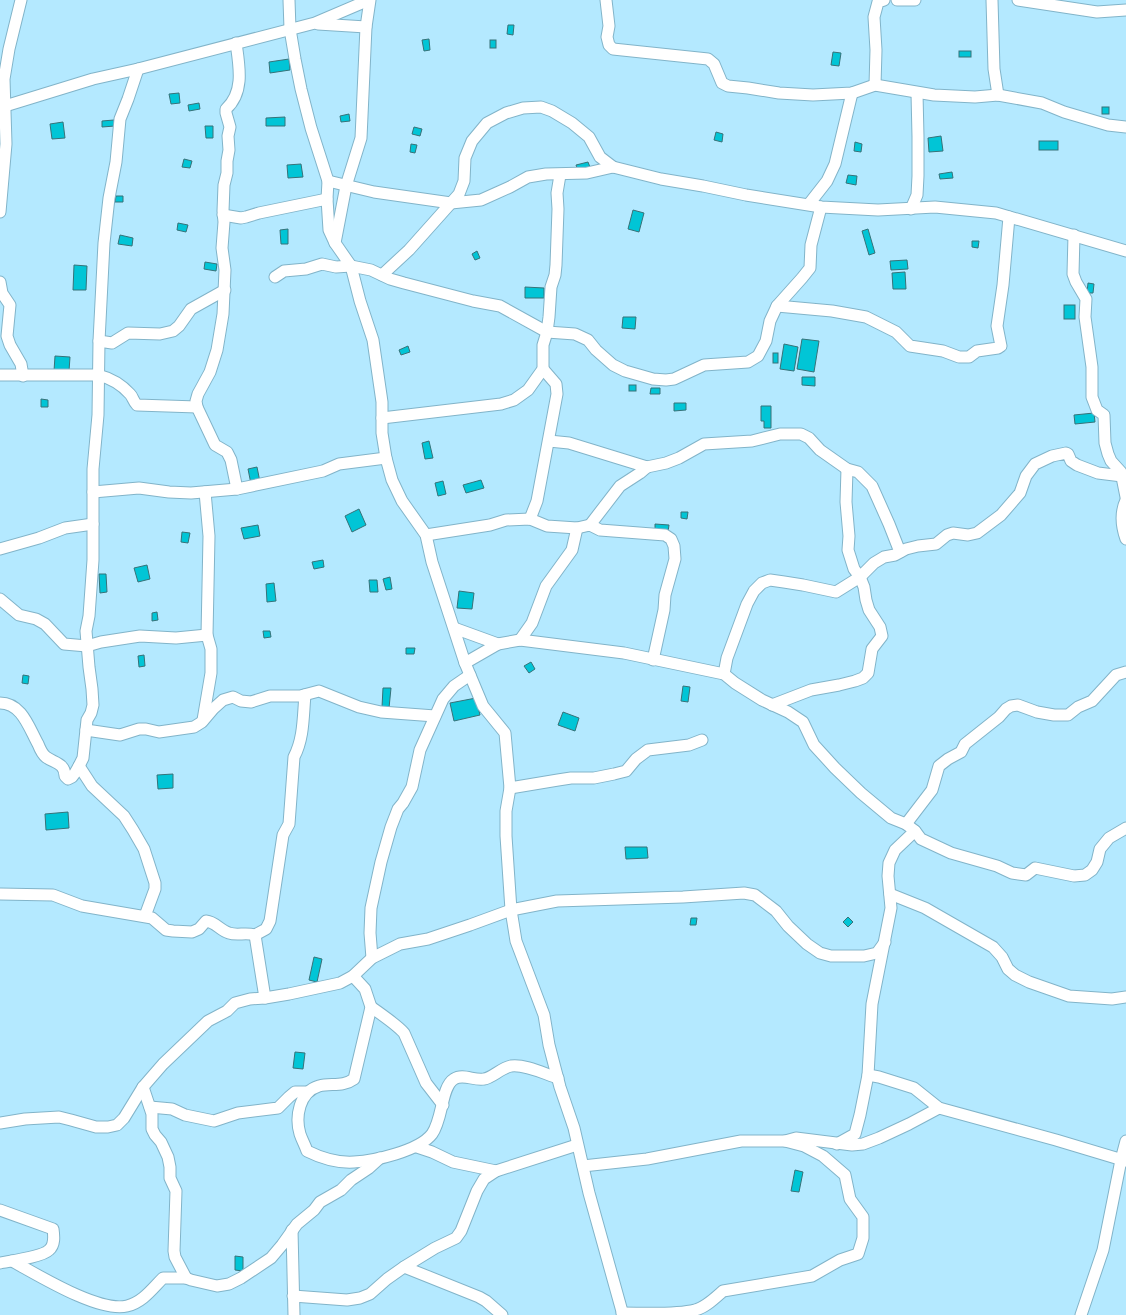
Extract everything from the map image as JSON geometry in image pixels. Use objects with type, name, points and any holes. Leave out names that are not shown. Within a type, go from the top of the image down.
[{"type":"street","points":[[0,212],[6,144],[3,107],[4,79],[20,0]]},
{"type":"street","points":[[288,0],[294,58],[311,128],[328,181],[327,199],[329,230],[335,243],[351,266],[360,301],[373,340],[382,402],[382,433],[386,458],[392,480],[402,501],[426,535],[432,562],[465,663],[483,706],[505,733],[510,788],[506,811],[506,836],[511,910],[516,941],[544,1014],[549,1045],[574,1128],[589,1193],[622,1314],[696,1310],[723,1291],[812,1276],[840,1260],[858,1254],[863,1238],[864,1216],[850,1199],[845,1175],[823,1156],[804,1146],[785,1141],[741,1141],[647,1159],[583,1166]]},
{"type":"street","points":[[3,107],[93,79],[138,69],[315,23],[370,0]]},
{"type":"street","points":[[335,243],[346,186],[362,138],[366,27],[370,0]]},
{"type":"street","points":[[606,0],[609,26],[607,37],[609,45],[613,49],[708,59],[714,64],[722,83],[728,86],[786,93],[813,94],[852,93],[875,85],[917,93],[975,98],[998,95],[1042,103],[1064,112],[1108,125],[1126,127]]},
{"type":"street","points":[[897,0],[915,0]]},
{"type":"street","points":[[992,0],[994,69],[998,95]]},
{"type":"street","points":[[1018,0],[1097,12],[1126,10]]},
{"type":"street","points":[[875,85],[876,50],[874,22],[875,10],[880,1]]},
{"type":"street","points":[[315,23],[366,27]]},
{"type":"street","points":[[236,43],[240,71],[237,95],[231,105],[226,109],[230,127],[228,136],[229,150],[227,173],[224,185],[222,248],[225,270],[225,290],[223,314],[210,372],[198,394],[196,401],[197,407],[215,445],[227,452],[231,460],[238,489]]},
{"type":"street","points":[[0,704],[6,703],[19,710],[41,752],[46,758],[61,766],[65,771],[65,776],[68,779],[72,777],[80,766],[83,758],[86,720],[91,713],[93,705],[86,631],[89,616],[93,560],[93,469],[98,415],[99,341],[104,243],[109,198],[116,162],[120,119],[138,69]]},
{"type":"street","points":[[809,204],[827,181],[835,164],[852,93]]},
{"type":"street","points":[[911,209],[917,195],[918,176],[917,93]]},
{"type":"street","points":[[382,275],[409,250],[458,194],[464,181],[465,158],[472,141],[487,123],[506,113],[523,108],[541,106],[572,123],[589,137],[600,157],[613,167],[661,179],[821,207],[878,210],[935,207],[996,213],[1126,251]]},
{"type":"street","points":[[328,181],[346,186],[451,203],[481,200],[528,177],[546,174],[560,175],[588,173],[613,167]]},
{"type":"street","points":[[382,418],[501,404],[514,400],[528,390],[543,369],[543,345],[547,332],[551,288],[556,265],[558,209],[557,193],[560,175]]},
{"type":"street","points":[[223,215],[241,218],[327,199]]},
{"type":"street","points":[[275,276],[284,271],[322,264],[336,267],[351,266],[371,270],[390,279],[424,289],[500,306],[547,332],[575,334],[588,340],[596,350],[613,365],[625,371],[666,380],[674,379],[704,365],[748,362],[758,356],[766,341],[770,320],[777,306],[810,268],[811,245],[821,207]]},
{"type":"street","points":[[777,306],[832,311],[866,317],[896,332],[910,346],[943,351],[959,357],[969,357],[977,351],[998,348],[1001,346],[997,326],[1003,285],[1009,217]]},
{"type":"street","points":[[1074,235],[1073,274],[1086,299],[1084,317],[1092,367],[1092,397],[1097,410],[1104,415],[1105,438],[1111,462],[1121,472],[1122,476],[1126,498],[1121,518],[1122,529],[1126,538]]},
{"type":"street","points":[[0,282],[2,293],[10,305],[6,336],[21,364],[23,376]]},
{"type":"street","points":[[99,341],[112,343],[128,333],[160,334],[173,331],[179,326],[191,308],[225,290]]},
{"type":"street","points":[[530,518],[537,502],[557,394],[556,384],[543,369]]},
{"type":"street","points":[[0,375],[98,375],[110,379],[127,391],[136,405],[197,407]]},
{"type":"street","points":[[549,441],[569,443],[647,467],[673,461],[704,444],[752,441],[780,434],[802,434],[809,438],[820,450],[847,469],[858,472],[872,486],[900,552]]},
{"type":"street","points":[[724,674],[732,644],[747,604],[754,591],[762,583],[770,580],[836,592],[860,577],[874,563],[884,557],[918,546],[936,544],[948,534],[977,533],[1001,514],[1020,493],[1026,476],[1035,464],[1052,456],[1066,453],[1071,461],[1077,465],[1098,473],[1122,476]]},
{"type":"street","points":[[93,492],[139,488],[191,494],[238,489],[323,471],[339,464],[386,458]]},
{"type":"street","points":[[426,535],[490,526],[506,520],[530,518],[548,526],[577,528],[590,525],[620,486],[640,474],[647,467]]},
{"type":"street","points":[[772,705],[811,690],[863,678],[868,673],[872,649],[882,636],[880,627],[872,616],[867,604],[864,587],[860,577],[854,569],[848,550],[849,536],[846,502],[847,469]]},
{"type":"street","points":[[202,722],[210,673],[211,649],[207,635],[209,536],[205,492]]},
{"type":"street","points":[[0,549],[39,538],[65,528],[93,524]]},
{"type":"street","points":[[590,525],[600,530],[665,535],[671,539],[674,546],[675,559],[665,595],[664,610],[653,660]]},
{"type":"street","points":[[520,640],[532,623],[546,586],[572,550],[577,528]]},
{"type":"street","points":[[0,599],[19,615],[36,619],[45,624],[64,644],[87,646],[101,642],[140,636],[176,638],[207,635]]},
{"type":"street","points":[[454,628],[498,644]]},
{"type":"street","points":[[465,663],[498,644],[520,640],[624,653],[724,674],[735,683],[772,705],[788,712],[803,722],[814,745],[835,768],[861,793],[891,818],[911,828],[921,839],[951,853],[997,866],[1012,873],[1026,875],[1035,868],[1074,876],[1085,875],[1092,870],[1100,849],[1109,838],[1126,828]]},
{"type":"street","points":[[836,1144],[855,1134],[868,1075],[872,1004],[892,908],[888,876],[889,863],[895,850],[911,828],[932,790],[938,766],[960,752],[966,744],[999,717],[1006,708],[1018,705],[1037,712],[1054,715],[1068,715],[1078,707],[1092,700],[1116,675],[1126,672]]},
{"type":"street","points":[[372,958],[370,933],[371,908],[390,827],[398,809],[412,787],[420,750],[443,699],[454,686],[470,675]]},
{"type":"street","points":[[86,730],[120,736],[139,729],[159,732],[194,728],[202,722],[213,708],[223,700],[233,697],[251,702],[270,696],[305,695],[319,692],[359,707],[381,712],[435,716]]},
{"type":"street","points":[[0,895],[53,895],[82,906],[152,918],[166,930],[173,931],[192,932],[199,929],[206,921],[212,922],[221,930],[230,934],[255,935],[266,929],[270,921],[283,835],[289,824],[294,757],[299,749],[302,737],[305,695]]},
{"type":"street","points":[[510,788],[571,778],[594,778],[614,774],[626,771],[636,759],[648,750],[689,745],[702,740]]},
{"type":"street","points":[[80,766],[92,786],[124,816],[144,849],[155,883],[155,889],[145,916]]},
{"type":"street","points":[[0,1123],[25,1119],[59,1117],[96,1127],[117,1125],[124,1118],[143,1087],[163,1064],[208,1022],[235,1003],[250,999],[265,998],[317,988],[340,982],[353,976],[372,958],[400,944],[428,939],[470,926],[511,910],[557,901],[683,897],[744,893],[755,895],[776,911],[788,926],[807,944],[820,953],[831,956],[864,956],[877,954],[885,942]]},
{"type":"street","points":[[890,894],[925,908],[993,947],[1002,958],[1008,969],[1029,982],[1069,996],[1126,998]]},
{"type":"street","points":[[255,935],[265,998]]},
{"type":"street","points":[[353,976],[365,989],[371,1007],[354,1079],[348,1084],[320,1086],[308,1092],[303,1097],[299,1113],[300,1132],[307,1151],[322,1158],[353,1162],[380,1158],[417,1147],[432,1134],[439,1119],[446,1087],[454,1079],[462,1076],[484,1079],[511,1066],[530,1068],[558,1078]]},
{"type":"street","points":[[371,1007],[404,1033],[421,1074],[443,1105]]},
{"type":"street","points":[[868,1075],[914,1088],[939,1108],[1123,1160]]},
{"type":"street","points":[[143,1087],[152,1114],[152,1129],[161,1142],[168,1157],[170,1178],[176,1191],[174,1252],[186,1278]]},
{"type":"street","points":[[150,1107],[172,1109],[185,1115],[214,1121],[238,1113],[278,1108],[295,1092],[308,1092]]},
{"type":"street","points":[[785,1141],[796,1138],[852,1145],[874,1140],[939,1108]]},
{"type":"street","points":[[1081,1315],[1103,1250],[1126,1140]]},
{"type":"street","points":[[294,1296],[347,1300],[360,1298],[370,1294],[404,1267],[435,1248],[456,1238],[461,1231],[477,1191],[484,1179],[496,1172],[577,1145]]},
{"type":"street","points":[[417,1147],[453,1162],[496,1172]]},
{"type":"street","points":[[12,1261],[85,1298],[96,1303],[110,1306],[127,1306],[144,1298],[163,1278],[186,1278],[217,1286],[229,1284],[271,1258],[297,1224],[314,1210],[320,1202],[341,1190],[351,1180],[369,1168],[380,1158]]},
{"type":"street","points":[[0,1210],[53,1229],[53,1244],[49,1251],[40,1255],[0,1264]]},
{"type":"street","points":[[292,1230],[294,1315]]},
{"type":"street","points":[[404,1267],[480,1297],[502,1315]]},
{"type":"building","points":[[508,25],[514,25],[513,35],[507,34]]},
{"type":"building","points":[[429,39],[430,50],[424,51],[422,40]]},
{"type":"building","points":[[490,40],[496,40],[496,48],[490,48]]},
{"type":"building","points":[[959,51],[971,51],[971,57],[959,57]]},
{"type":"building","points":[[833,52],[841,53],[839,66],[831,65]]},
{"type":"building","points":[[289,59],[290,70],[270,73],[269,62]]},
{"type":"building","points":[[179,93],[180,103],[171,104],[169,94]]},
{"type":"building","points":[[199,103],[200,109],[189,111],[188,105]]},
{"type":"building","points":[[1102,107],[1109,107],[1109,114],[1102,114]]},
{"type":"building","points":[[349,114],[350,121],[341,122],[340,116]]},
{"type":"building","points":[[285,117],[285,126],[266,126],[266,118]]},
{"type":"building","points":[[114,120],[115,126],[102,127],[102,121]]},
{"type":"building","points":[[63,122],[65,138],[52,139],[50,124]]},
{"type":"building","points":[[205,126],[213,126],[213,138],[206,138]]},
{"type":"building","points":[[414,127],[422,129],[420,136],[412,134]]},
{"type":"building","points":[[716,132],[723,134],[722,142],[714,140]]},
{"type":"building","points":[[941,136],[943,151],[929,152],[928,138]]},
{"type":"building","points":[[1039,141],[1058,141],[1058,150],[1039,150]]},
{"type":"building","points":[[855,142],[862,144],[861,152],[854,151]]},
{"type":"building","points":[[411,144],[417,145],[415,153],[410,152]]},
{"type":"building","points":[[184,159],[192,161],[190,168],[182,167]]},
{"type":"building","points":[[588,162],[590,167],[578,171],[576,165]]},
{"type":"building","points":[[301,164],[303,177],[288,178],[287,165]]},
{"type":"building","points":[[952,172],[953,178],[940,179],[939,174]]},
{"type":"building","points":[[848,175],[857,176],[856,185],[846,183]]},
{"type":"building","points":[[116,196],[123,196],[123,202],[115,202]]},
{"type":"building","points":[[633,210],[644,213],[639,232],[628,229]]},
{"type":"building","points":[[178,223],[188,225],[186,232],[177,230]]},
{"type":"building","points":[[288,229],[288,244],[281,244],[280,230]]},
{"type":"building","points":[[868,229],[875,253],[869,255],[862,231]]},
{"type":"building","points":[[120,235],[133,238],[132,246],[118,244]]},
{"type":"building","points":[[972,241],[979,241],[978,248],[972,247]]},
{"type":"building","points":[[477,251],[480,258],[475,260],[472,254]]},
{"type":"building","points":[[907,260],[908,269],[891,270],[890,261]]},
{"type":"building","points":[[205,262],[217,264],[216,271],[204,269]]},
{"type":"building","points":[[74,265],[87,266],[86,290],[73,290]]},
{"type":"building","points":[[905,272],[906,289],[893,289],[892,273]]},
{"type":"building","points":[[1088,283],[1094,284],[1093,293],[1087,293]]},
{"type":"building","points":[[525,287],[544,288],[544,298],[525,298]]},
{"type":"building","points":[[1064,305],[1075,305],[1075,319],[1064,319]]},
{"type":"building","points":[[623,317],[636,317],[635,329],[622,328]]},
{"type":"building","points":[[802,339],[819,341],[814,372],[797,369]]},
{"type":"building","points":[[784,344],[798,347],[794,371],[780,369]]},
{"type":"building","points":[[408,346],[410,352],[401,355],[399,350]]},
{"type":"building","points":[[773,353],[778,353],[778,363],[773,363]]},
{"type":"building","points":[[55,356],[70,357],[69,371],[54,371]]},
{"type":"building","points":[[802,377],[815,377],[815,386],[802,385]]},
{"type":"building","points":[[629,385],[636,385],[636,391],[629,391]]},
{"type":"building","points":[[651,388],[660,388],[660,394],[650,394]]},
{"type":"building","points":[[41,399],[48,400],[48,407],[41,407]]},
{"type":"building","points":[[674,403],[686,403],[686,410],[674,411]]},
{"type":"building","points":[[761,406],[771,406],[771,428],[764,428],[764,421],[761,421]]},
{"type":"building","points":[[1094,413],[1095,422],[1075,424],[1074,415]]},
{"type":"building","points":[[429,441],[433,458],[425,459],[422,443]]},
{"type":"building","points":[[257,467],[260,482],[251,484],[248,469]]},
{"type":"building","points":[[481,480],[484,488],[466,493],[463,485]]},
{"type":"building","points":[[443,481],[446,494],[438,496],[435,483]]},
{"type":"building","points":[[359,509],[366,525],[352,532],[345,516]]},
{"type":"building","points":[[681,512],[688,512],[687,519],[681,518]]},
{"type":"building","points":[[655,524],[669,525],[668,532],[655,531]]},
{"type":"building","points":[[258,525],[260,536],[244,539],[241,528]]},
{"type":"building","points":[[182,532],[190,533],[188,543],[181,542]]},
{"type":"building","points":[[323,560],[324,567],[314,569],[312,562]]},
{"type":"building","points":[[147,565],[150,579],[138,582],[134,568]]},
{"type":"building","points":[[99,574],[106,574],[107,592],[100,593]]},
{"type":"building","points":[[390,577],[392,589],[386,590],[383,579]]},
{"type":"building","points":[[369,580],[377,580],[378,592],[370,592]]},
{"type":"building","points":[[274,583],[276,601],[267,602],[266,584]]},
{"type":"building","points":[[459,591],[474,593],[472,609],[457,608]]},
{"type":"building","points":[[157,612],[158,620],[152,621],[152,613]]},
{"type":"building","points":[[263,631],[270,631],[271,637],[264,638]]},
{"type":"building","points":[[406,648],[415,648],[414,654],[406,654]]},
{"type":"building","points":[[144,655],[145,666],[139,667],[138,656]]},
{"type":"building","points":[[531,662],[535,669],[529,673],[524,666]]},
{"type":"building","points":[[23,675],[29,676],[28,684],[22,683]]},
{"type":"building","points":[[683,686],[690,687],[688,702],[681,701]]},
{"type":"building","points":[[383,688],[391,688],[389,708],[382,707]]},
{"type":"building","points":[[476,698],[480,715],[454,721],[450,703]]},
{"type":"building","points":[[563,712],[579,718],[575,731],[558,725]]},
{"type":"building","points":[[173,774],[173,788],[158,789],[157,775]]},
{"type":"building","points":[[68,812],[69,828],[46,830],[45,814]]},
{"type":"building","points":[[625,847],[647,847],[648,858],[626,859]]},
{"type":"building","points":[[848,917],[853,922],[848,927],[843,922]]},
{"type":"building","points":[[691,918],[697,918],[696,925],[690,925]]},
{"type":"building","points":[[314,957],[322,959],[317,982],[309,980]]},
{"type":"building","points":[[295,1052],[305,1053],[303,1069],[293,1068]]},
{"type":"building","points":[[795,1170],[803,1172],[799,1192],[791,1191]]},
{"type":"building","points":[[235,1256],[243,1257],[243,1271],[235,1270]]}]
